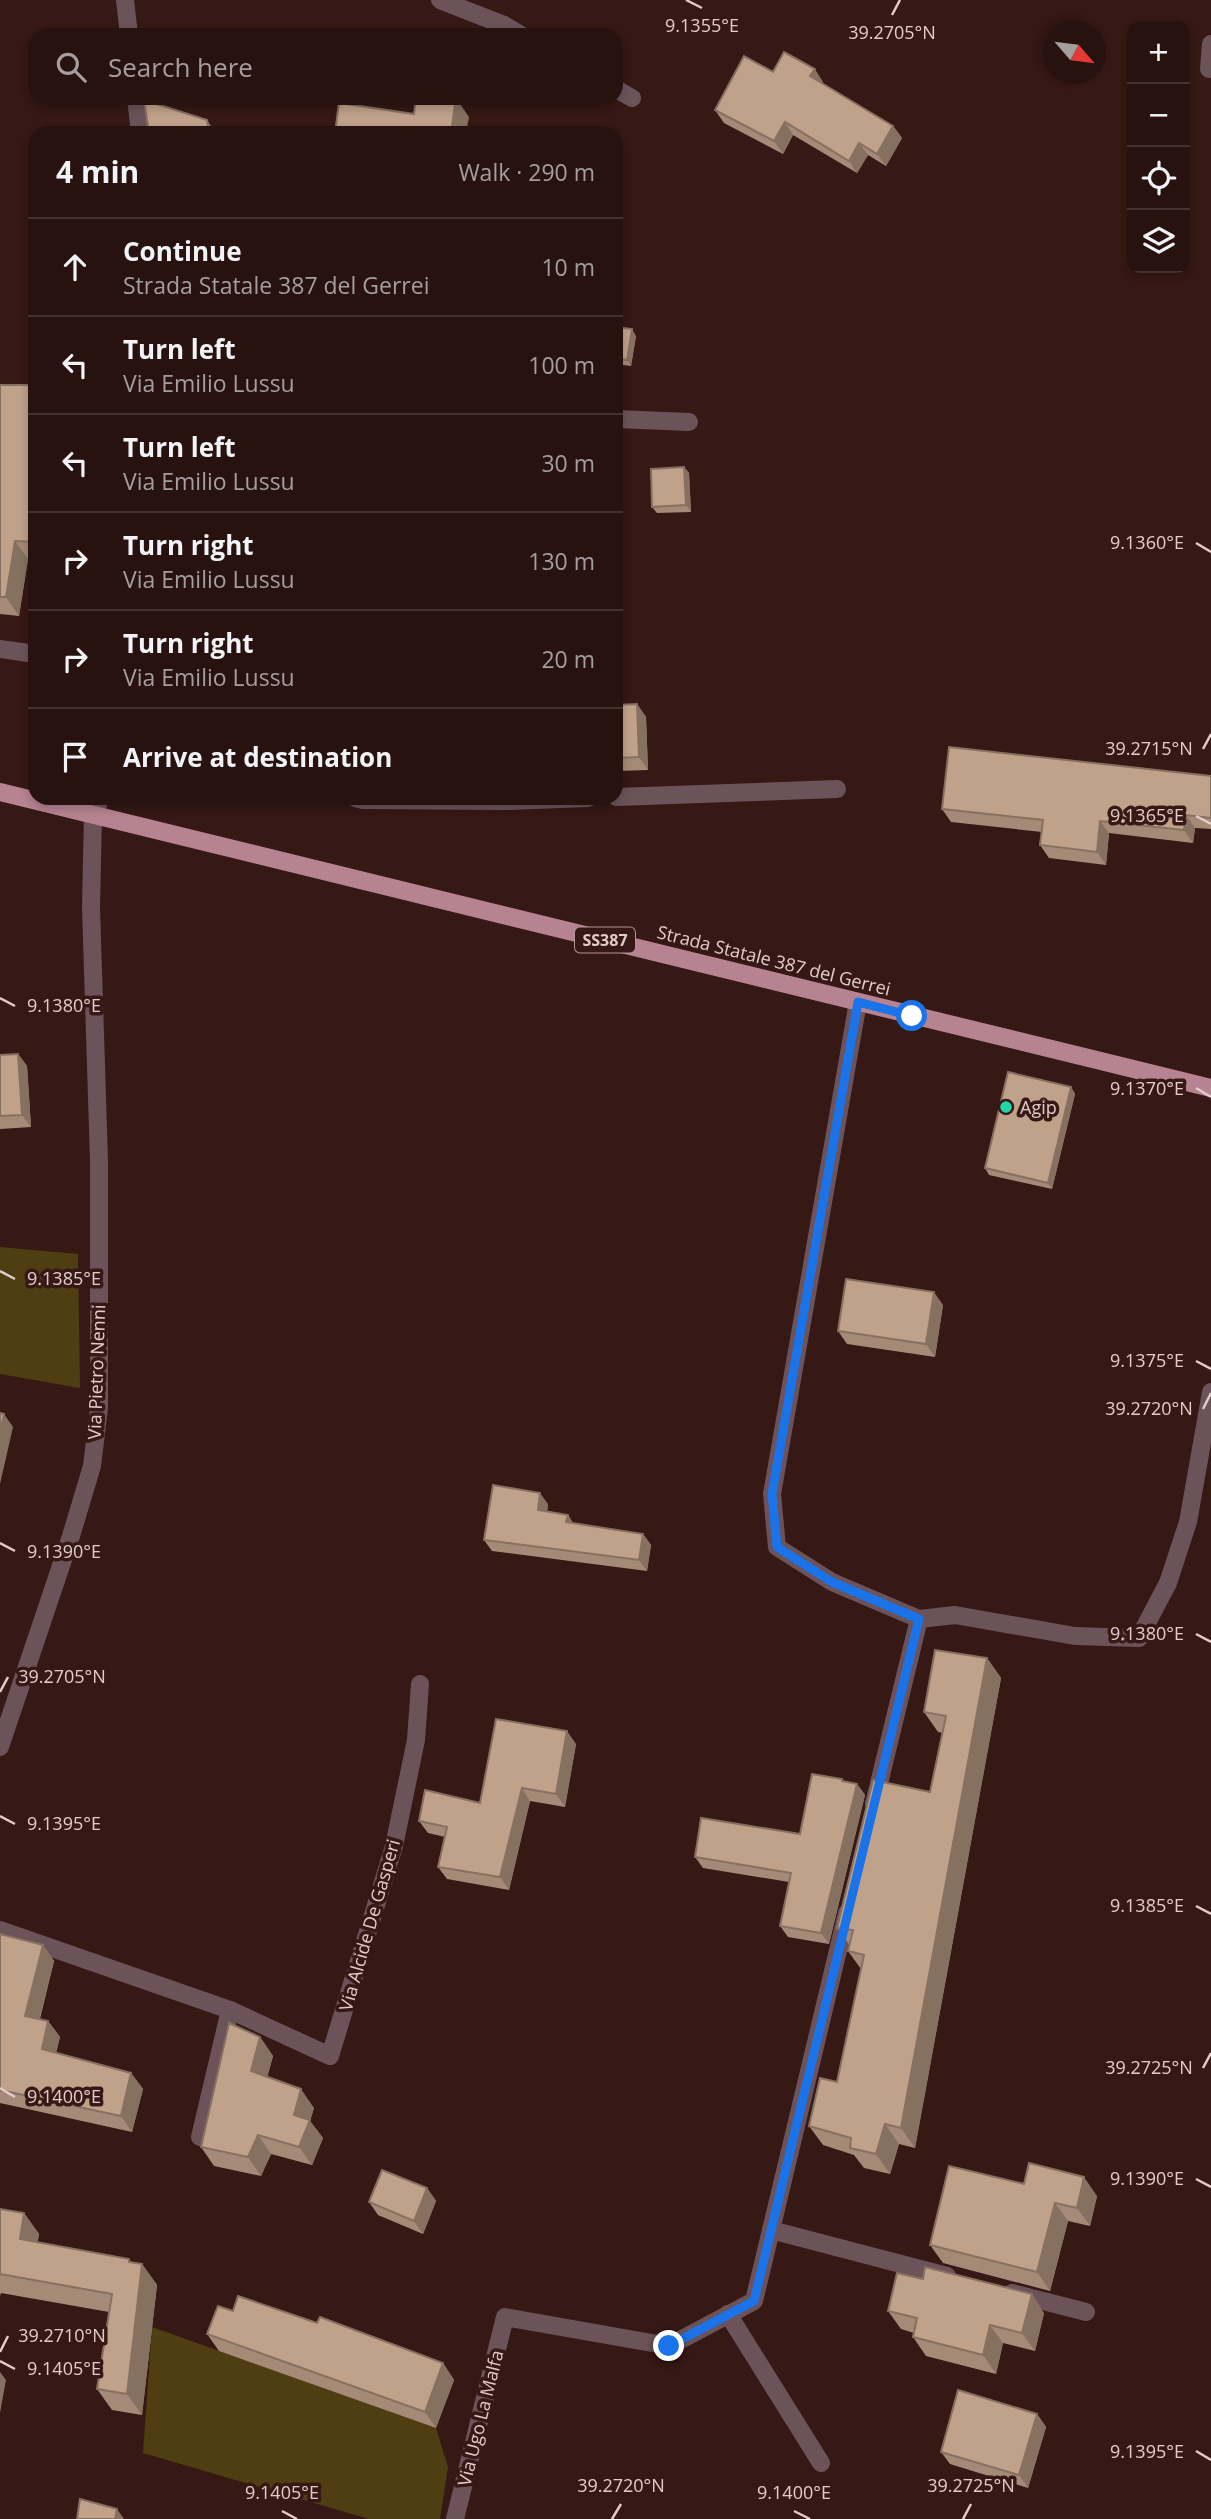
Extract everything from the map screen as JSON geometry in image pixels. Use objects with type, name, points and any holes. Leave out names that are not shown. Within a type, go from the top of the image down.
[{"type":"main road","name":"Strada Statale 387 del Gerrei","points":[[0,792],[28,799]]},
{"type":"main road","name":"Strada Statale 387 del Gerrei","points":[[53,805],[1211,1088]]},
{"type":"street","points":[[125,0],[128,28]]},
{"type":"street","points":[[440,0],[509,28]]},
{"type":"street","points":[[1211,44],[1209,69],[1211,68]]},
{"type":"street","points":[[137,105],[139,126]]},
{"type":"street","points":[[623,419],[689,422]]},
{"type":"street","points":[[0,649],[28,653]]},
{"type":"street","points":[[623,797],[837,789]]},
{"type":"street","points":[[93,815],[98,805]]},
{"type":"street","name":"Via Pietro Nenni","points":[[0,1747],[92,1466],[99,1408],[99,1161],[91,907],[93,815]]},
{"type":"street","points":[[858,1002],[772,1494],[777,1547],[832,1582],[919,1619],[955,1615],[1075,1636],[1139,1639],[1167,1583],[1188,1522],[1211,1392]]},
{"type":"street","points":[[869,1823],[919,1619]]},
{"type":"street","name":"Via Alcide De Gasperi","points":[[0,1930],[230,2010],[330,2056],[394,1846],[416,1741],[420,1684]]},
{"type":"street","points":[[821,2463],[728,2314],[754,2301],[853,1891]]},
{"type":"street","points":[[200,2137],[230,2010]]},
{"type":"street","points":[[771,2230],[968,2281]]},
{"type":"street","points":[[994,2288],[1086,2312]]},
{"type":"street","name":"Via Ugo La Malfa","points":[[455,2519],[505,2317],[669,2346],[728,2314]]},
{"type":"shaded area","points":[[0,1247],[78,1254],[80,1388],[0,1374]]},
{"type":"shaded area","points":[[152,2327],[436,2428],[448,2467],[440,2519],[369,2519],[143,2453]]},
{"type":"building","points":[[784,52],[815,69],[810,76],[893,126],[877,154],[859,143],[849,161],[785,122],[774,141],[715,110],[744,56],[773,72]]},
{"type":"building","points":[[145,105],[160,105],[207,120],[208,126],[148,126]]},
{"type":"building","points":[[339,105],[414,114],[415,105],[455,105],[452,126],[336,126]]},
{"type":"building","points":[[623,328],[632,329],[627,360],[623,359]]},
{"type":"building","points":[[0,385],[28,385],[28,542],[15,541],[6,597],[0,597]]},
{"type":"building","points":[[684,467],[686,505],[652,507],[651,469]]},
{"type":"building","points":[[637,704],[639,757],[623,758],[623,705]]},
{"type":"building","points":[[949,747],[1211,776],[1211,818],[1186,815],[1184,830],[1100,821],[1097,852],[1040,845],[1043,820],[942,809]]},
{"type":"building","points":[[18,1054],[22,1115],[0,1116],[0,1055]]},
{"type":"building","points":[[1008,1072],[1071,1087],[1048,1183],[985,1168]]},
{"type":"building","points":[[846,1279],[934,1292],[926,1344],[838,1331]]},
{"type":"building","points":[[0,1413],[4,1414],[0,1433]]},
{"type":"building","points":[[493,1485],[540,1493],[538,1510],[568,1515],[566,1522],[643,1534],[639,1560],[484,1540]]},
{"type":"building","points":[[935,1650],[987,1658],[901,2128],[885,2124],[876,2154],[850,2148],[851,2138],[809,2126],[820,2078],[837,2082],[864,1955],[848,1951],[853,1930],[837,1928],[873,1780],[930,1792],[946,1716],[924,1712]]},
{"type":"building","points":[[496,1719],[567,1731],[556,1794],[522,1788],[500,1877],[438,1867],[447,1827],[419,1821],[425,1790],[480,1803]]},
{"type":"building","points":[[812,1774],[857,1784],[821,1933],[780,1926],[791,1873],[695,1857],[701,1818],[800,1834]]},
{"type":"building","points":[[0,1934],[43,1945],[25,2016],[48,2021],[42,2049],[131,2073],[121,2116],[0,2090]]},
{"type":"building","points":[[229,2023],[260,2037],[251,2071],[301,2089],[294,2115],[310,2120],[299,2147],[258,2135],[248,2157],[201,2147]]},
{"type":"building","points":[[1029,2163],[1084,2177],[1077,2208],[1055,2203],[1037,2272],[930,2245],[949,2166],[1024,2184]]},
{"type":"building","points":[[382,2170],[427,2188],[414,2221],[369,2202]]},
{"type":"building","points":[[0,2209],[24,2213],[20,2239],[129,2259],[129,2262],[142,2264],[127,2394],[97,2389],[112,2294],[0,2274]]},
{"type":"building","points":[[925,2267],[1032,2294],[1022,2333],[990,2325],[983,2355],[913,2337],[917,2318],[888,2311],[897,2273],[923,2279]]},
{"type":"building","points":[[238,2296],[317,2323],[320,2317],[443,2363],[425,2412],[207,2334],[218,2306],[233,2311]]},
{"type":"building","points":[[958,2390],[1037,2414],[1019,2475],[941,2452]]},
{"type":"building","points":[[80,2499],[117,2509],[115,2519],[77,2519]]},
{"type":"place","name":"Agip","points":[[1006,1107]]},
{"type":"route","points":[[669,2346],[754,2301],[919,1619],[832,1582],[777,1547],[772,1494],[858,1002],[912,1016]]}]
